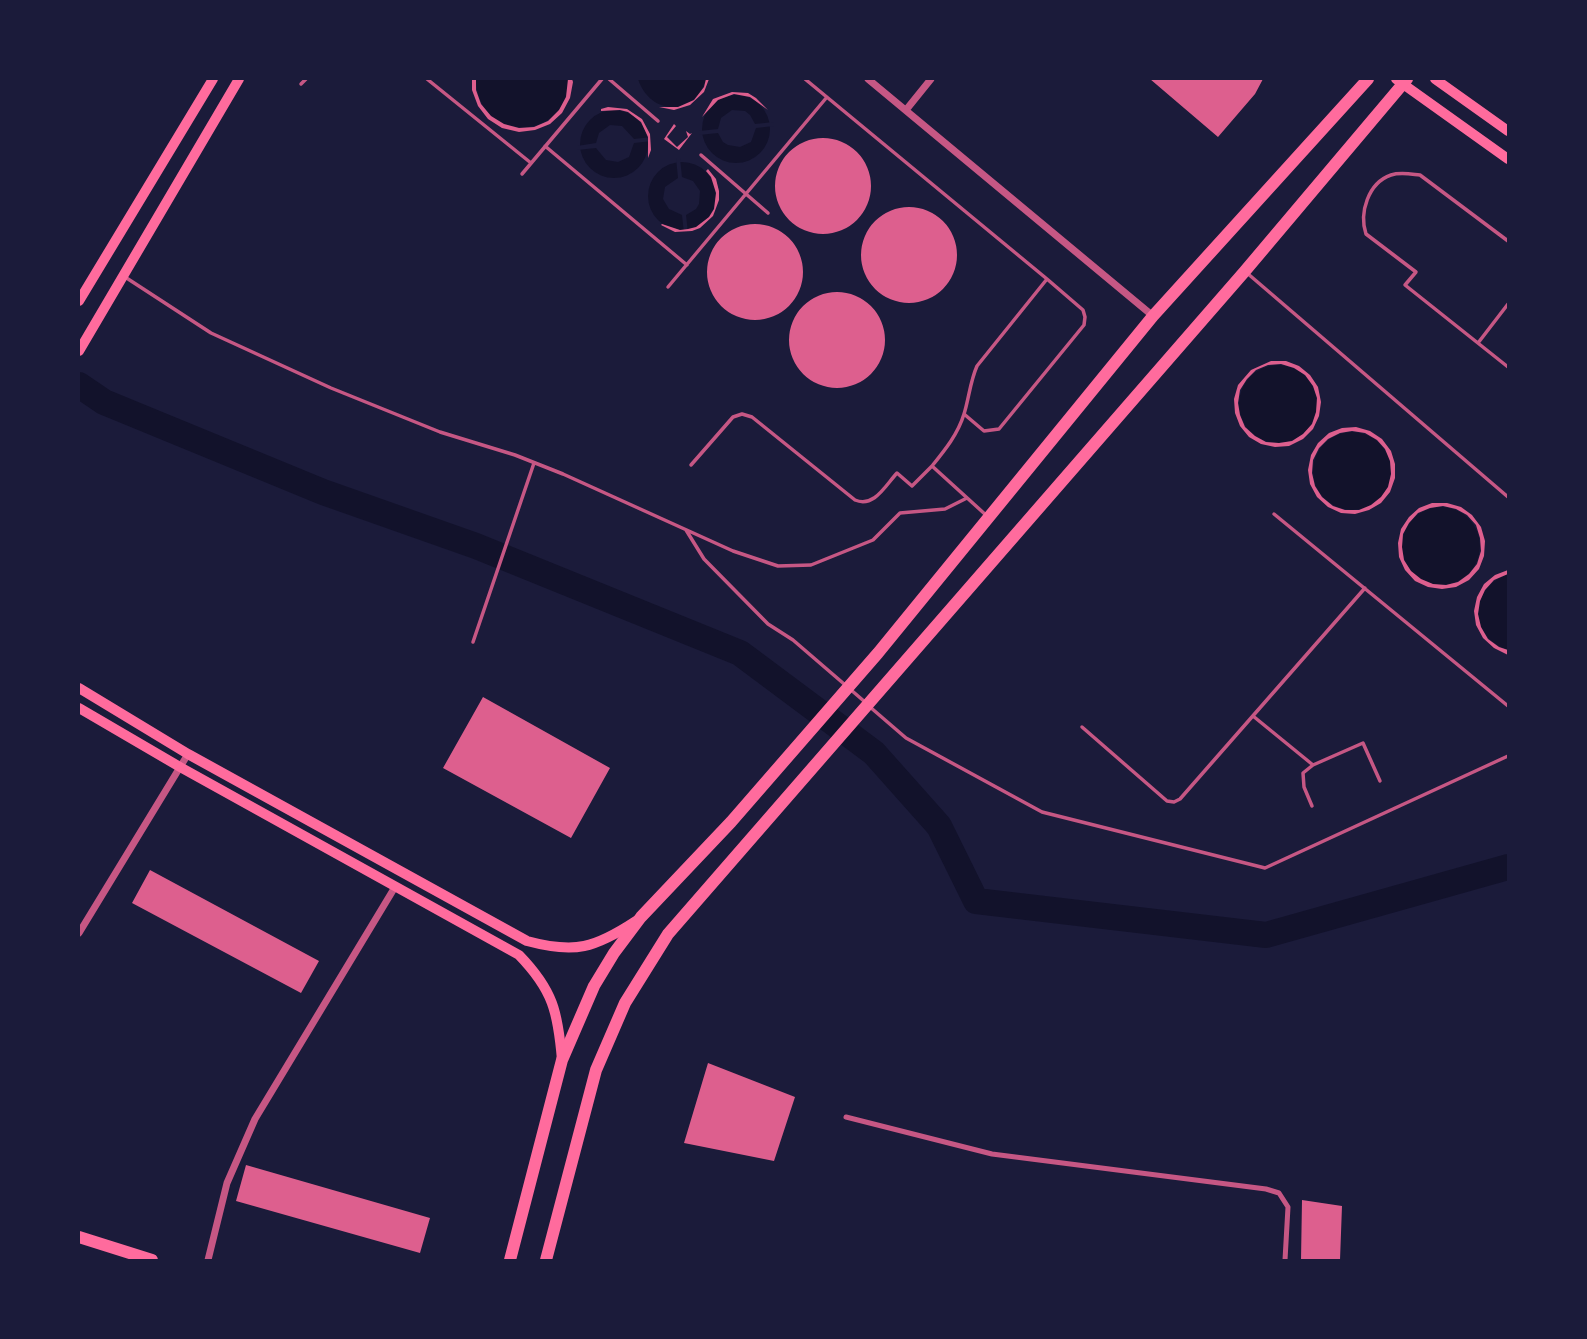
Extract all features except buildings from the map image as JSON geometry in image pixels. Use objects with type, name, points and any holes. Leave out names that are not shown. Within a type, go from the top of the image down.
[{"type":"main road","points":[[79,300],[212,79]]},
{"type":"main road","points":[[79,351],[239,79]]},
{"type":"main road","points":[[510,1260],[562,1060],[594,986],[641,917],[731,822],[878,653],[1153,316],[1368,79]]},
{"type":"main road","points":[[1435,79],[1508,131]]},
{"type":"main road","points":[[546,1260],[596,1070],[625,1003],[668,934],[1245,271],[1402,81],[1508,159]]},
{"type":"main road","points":[[79,688],[187,754],[527,941],[556,949],[585,947],[612,937],[641,917]]},
{"type":"main road","points":[[79,708],[519,955],[540,976],[552,1002],[562,1060]]},
{"type":"main road","points":[[79,1237],[152,1260]]},
{"type":"street","points":[[868,79],[1153,316]]},
{"type":"street","points":[[906,110],[931,79]]},
{"type":"street","points":[[79,933],[187,754]]},
{"type":"street","points":[[208,1260],[227,1183],[255,1119],[396,887]]},
{"type":"street","points":[[846,1117],[992,1154],[1266,1189],[1279,1193],[1287,1207],[1285,1260]]},
{"type":"lane","points":[[301,85],[306,79]]},
{"type":"lane","points":[[427,79],[531,163]]},
{"type":"lane","points":[[522,174],[602,79]]},
{"type":"lane","points":[[609,79],[658,121]]},
{"type":"lane","points":[[805,79],[1083,310],[1086,317],[1084,325],[999,429],[984,430],[964,414]]},
{"type":"lane","points":[[668,286],[827,97]]},
{"type":"lane","points":[[545,146],[687,265]]},
{"type":"lane","points":[[701,155],[768,213]]},
{"type":"lane","points":[[1508,241],[1420,175],[1391,175],[1380,181],[1366,202],[1366,234],[1416,272],[1405,285],[1508,368]]},
{"type":"lane","points":[[1245,271],[1508,497]]},
{"type":"lane","points":[[123,276],[211,333],[331,388],[440,432],[534,463],[733,551],[778,566],[811,565],[873,540],[900,513],[945,509],[967,498]]},
{"type":"lane","points":[[691,465],[733,417],[742,414],[752,417],[862,503],[870,502],[897,473],[912,486],[947,448],[964,414],[969,383],[977,366],[1047,279]]},
{"type":"lane","points":[[1478,343],[1508,304]]},
{"type":"lane","points":[[474,642],[534,463]]},
{"type":"lane","points":[[932,466],[989,517]]},
{"type":"lane","points":[[1274,514],[1508,706]]},
{"type":"lane","points":[[686,530],[704,559],[768,624],[793,640],[906,738],[1042,812],[1265,868],[1508,756]]},
{"type":"lane","points":[[1082,727],[1167,801],[1174,802],[1180,799],[1365,588]]},
{"type":"lane","points":[[1253,716],[1313,765]]},
{"type":"lane","points":[[1312,806],[1302,779],[1303,773],[1313,765],[1363,743],[1380,781]]},
{"type":"shaded area","points":[[476,79],[568,79],[564,100],[554,115],[540,124],[523,127],[506,124],[491,115],[480,100]]},
{"type":"shaded area","points":[[638,79],[706,79],[692,100],[672,107],[652,100]]},
{"type":"shaded area","points":[[743,95],[764,110],[770,122],[768,142],[760,153],[743,163],[729,163],[712,153],[704,142],[702,122],[712,105],[723,97]]},
{"type":"shaded area","points":[[621,110],[642,125],[648,137],[646,157],[638,168],[621,178],[607,178],[590,168],[582,157],[580,137],[590,120],[601,112]]},
{"type":"shaded area","points":[[689,162],[710,177],[716,189],[714,209],[706,220],[689,230],[675,230],[658,220],[650,209],[648,189],[658,172],[669,164]]},
{"type":"shaded area","points":[[1270,365],[1286,365],[1300,371],[1311,382],[1317,396],[1317,412],[1311,426],[1300,437],[1286,443],[1270,443],[1256,437],[1245,426],[1239,412],[1239,396],[1245,382],[1256,371]]},
{"type":"shaded area","points":[[1344,432],[1360,432],[1374,438],[1385,449],[1391,463],[1391,479],[1385,493],[1374,504],[1360,510],[1344,510],[1330,504],[1319,493],[1313,479],[1313,463],[1319,449],[1330,438]]},
{"type":"shaded area","points":[[1433,507],[1449,507],[1463,513],[1474,524],[1480,538],[1480,554],[1474,568],[1463,579],[1449,585],[1433,585],[1419,579],[1408,568],[1402,554],[1402,538],[1408,524],[1419,513]]},
{"type":"shaded area","points":[[1508,574],[1508,650],[1486,634],[1478,612],[1486,590]]},
{"type":"pier","points":[[732,110],[745,111],[755,124],[774,122],[774,126],[756,128],[751,142],[740,147],[723,142],[718,133],[699,135],[699,131],[718,129],[721,118]]},
{"type":"pier","points":[[610,125],[622,126],[634,139],[652,137],[652,141],[634,143],[629,157],[618,162],[606,160],[596,148],[577,150],[577,146],[596,143],[599,133]]},
{"type":"pier","points":[[676,158],[680,158],[682,177],[693,181],[700,191],[699,204],[686,215],[688,233],[684,233],[682,215],[669,209],[663,199],[665,187],[678,178]]},
{"type":"waterway","points":[[79,385],[104,402],[323,492],[476,546],[740,653],[874,753],[939,826],[976,901],[1266,935],[1508,867]]}]
